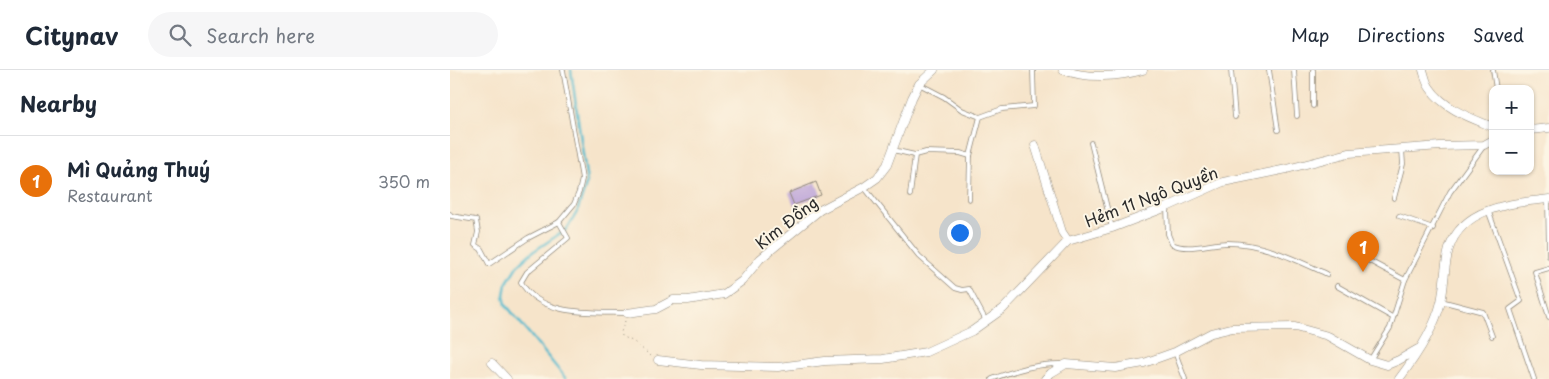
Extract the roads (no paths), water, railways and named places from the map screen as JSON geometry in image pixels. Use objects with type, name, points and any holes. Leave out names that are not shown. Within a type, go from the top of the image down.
[{"type":"street","name":"Kim Đồng","points":[[627,313],[656,309],[673,300],[688,300],[724,294],[742,281],[760,259],[820,210],[864,187],[876,178],[887,165],[919,84],[934,70]]},
{"type":"street","points":[[1064,70],[1091,76],[1143,70]]},
{"type":"street","points":[[1422,70],[1429,87],[1441,101],[1458,112],[1489,125]]},
{"type":"street","points":[[1534,130],[1549,128]]},
{"type":"street","name":"Hẻm 11 Ngô Quyền","points":[[658,360],[701,365],[778,367],[825,361],[896,358],[926,352],[972,331],[1003,309],[1068,241],[1112,228],[1167,207],[1223,182],[1287,169],[1350,153],[1484,145],[1489,142]]},
{"type":"street","points":[[1035,145],[1062,232],[1068,241]]},
{"type":"street","points":[[1399,379],[1431,328],[1441,301],[1449,248],[1455,236],[1464,225],[1488,210],[1516,202],[1548,199]]},
{"type":"street","points":[[1045,379],[1066,364],[1115,368],[1144,363],[1175,352],[1211,333],[1232,328],[1296,327],[1328,336],[1378,364],[1393,364],[1418,350]]},
{"type":"street","points":[[492,363],[507,379]]},
{"type":"lane","points":[[450,214],[476,220],[478,232],[475,245],[481,249],[488,264],[528,238],[559,222],[574,204],[582,179],[563,70]]},
{"type":"lane","points":[[919,84],[944,97],[962,110],[980,117],[1002,109],[1034,106],[1033,70]]},
{"type":"lane","points":[[1231,70],[1235,118]]},
{"type":"lane","points":[[1268,70],[1278,130]]},
{"type":"lane","points":[[1294,70],[1297,116]]},
{"type":"lane","points":[[1313,70],[1313,106]]},
{"type":"lane","points":[[1493,70],[1495,85]]},
{"type":"lane","points":[[969,199],[970,156],[980,117]]},
{"type":"lane","points":[[1091,143],[1112,228]]},
{"type":"lane","name":"Hẻm 11 Ngô Quyền","points":[[1370,360],[1390,328],[1405,280],[1450,192],[1484,145]]},
{"type":"lane","points":[[1394,198],[1403,164],[1402,149]]},
{"type":"lane","points":[[893,150],[915,155],[926,152],[960,153],[970,156]]},
{"type":"lane","points":[[910,195],[915,155]]},
{"type":"lane","points":[[864,187],[919,256],[955,288],[962,290],[969,288],[986,321]]},
{"type":"lane","points":[[1548,199],[1549,256]]},
{"type":"lane","points":[[1167,207],[1168,234],[1172,244],[1179,248],[1229,243],[1260,247],[1327,274]]},
{"type":"lane","points":[[1488,210],[1520,301],[1510,309],[1534,379]]},
{"type":"lane","points":[[1398,216],[1433,228]]},
{"type":"lane","points":[[559,222],[568,238],[527,272],[521,282],[526,291],[558,309],[627,313]]},
{"type":"lane","points":[[1364,258],[1405,280]]},
{"type":"lane","points":[[1549,268],[1535,272],[1549,317]]},
{"type":"lane","points":[[1336,286],[1392,317]]},
{"type":"lane","points":[[1441,301],[1483,312],[1492,336]]},
{"type":"lane","points":[[1175,352],[1185,379]]},
{"type":"lane","points":[[992,379],[1034,365],[1066,364]]},
{"type":"waterway","points":[[566,379],[506,305],[504,295],[506,284],[517,266],[531,253],[567,229],[577,212],[587,182],[571,70]]},
{"type":"place","name":"Mì Quảng Thuý","points":[[1363,272]]}]
